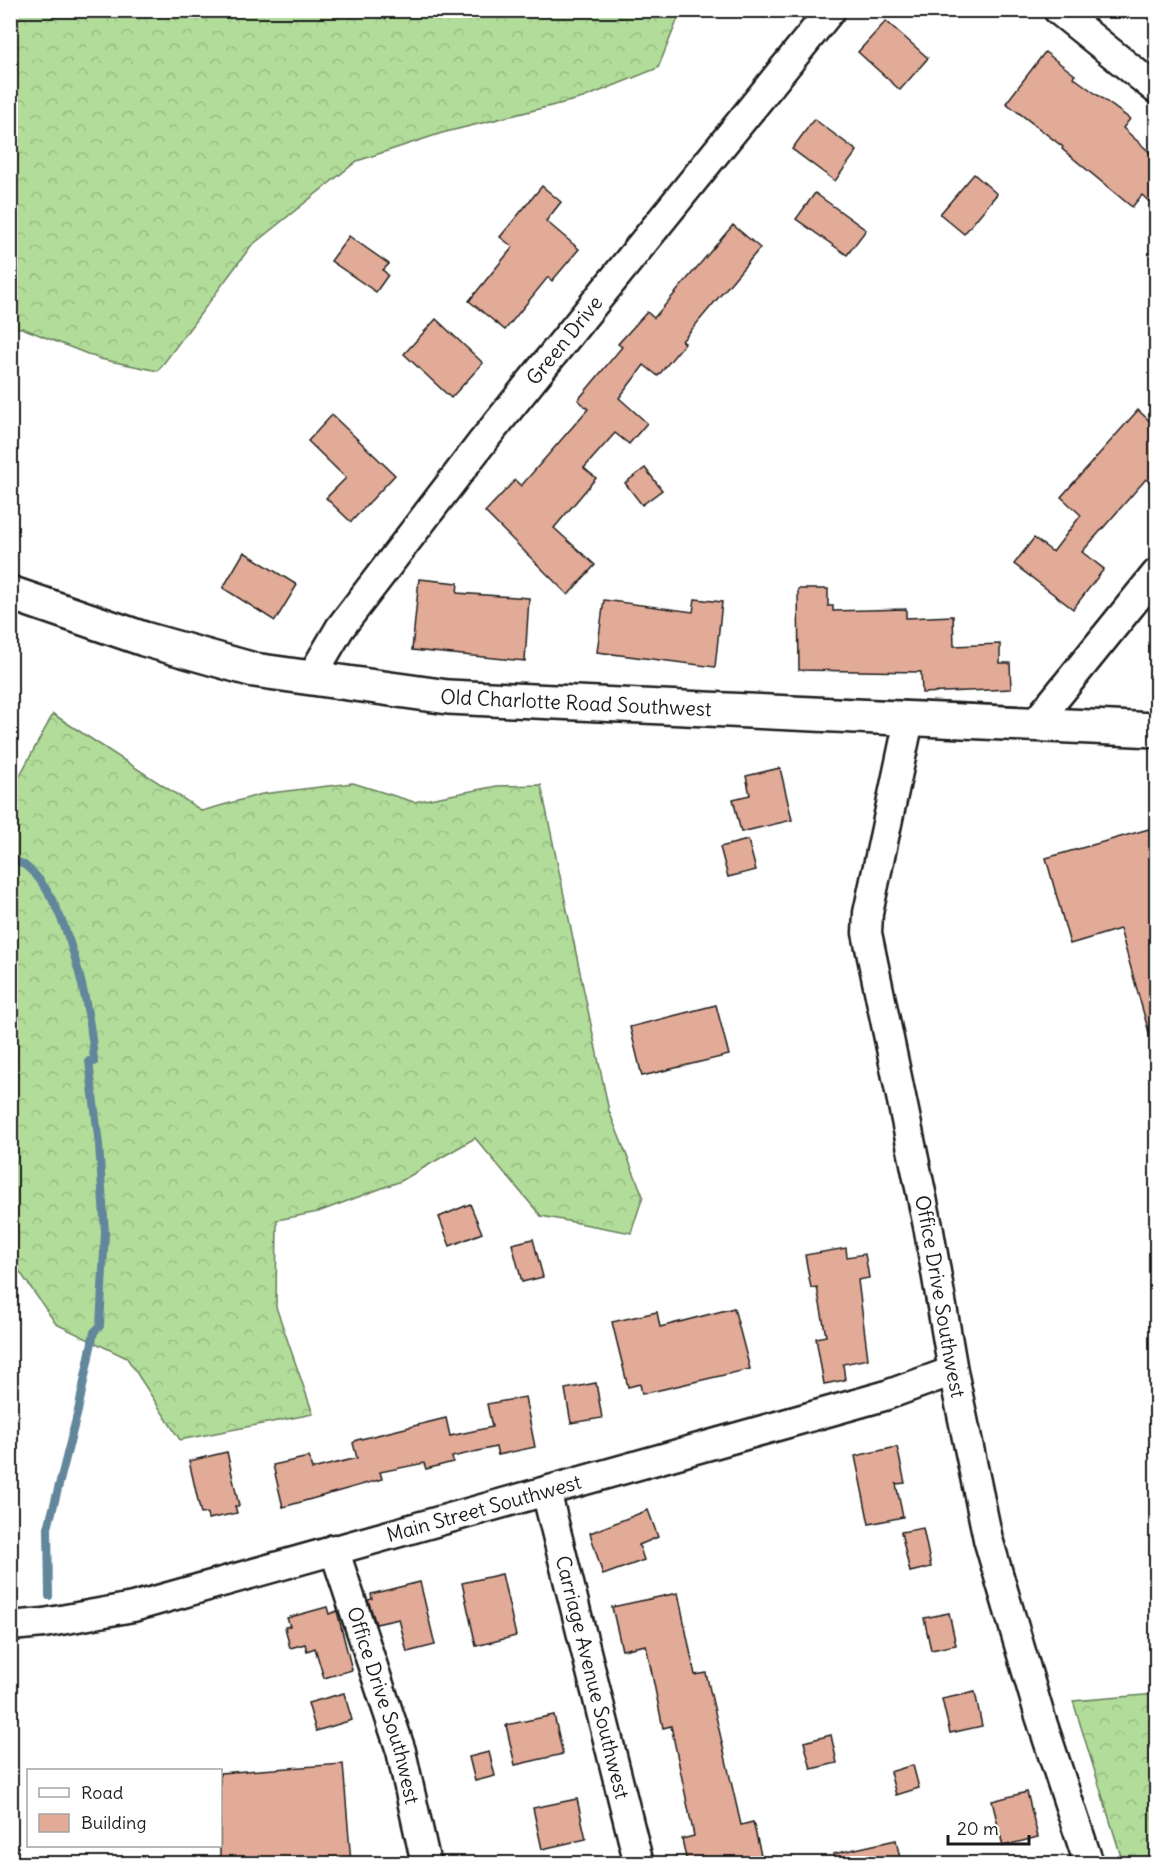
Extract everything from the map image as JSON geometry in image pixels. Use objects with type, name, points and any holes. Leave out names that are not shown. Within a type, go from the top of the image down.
[{"type":"street","name":"Green Drive","points":[[310,679],[340,628],[483,441],[831,10]]},
{"type":"street","points":[[1058,10],[1156,89]]},
{"type":"street","points":[[1033,726],[1156,574]]},
{"type":"street","name":"Old Charlotte Road Southwest","points":[[10,593],[166,645],[254,670],[448,698],[1156,730]]},
{"type":"street","name":"Office Drive Southwest","points":[[909,720],[867,913],[867,933],[929,1231],[953,1371],[988,1539],[1039,1713],[1089,1863]]},
{"type":"street","name":"Main Street Southwest","points":[[10,1626],[44,1623],[133,1607],[884,1396],[953,1371]]},
{"type":"street","name":"Carriage Avenue Southwest","points":[[546,1491],[639,1863]]},
{"type":"street","name":"Office Drive Southwest","points":[[334,1549],[401,1751],[426,1863]]},
{"type":"green space","points":[[10,11],[681,11],[658,68],[583,98],[442,133],[357,161],[251,246],[158,371],[100,359],[22,328],[11,327]]},
{"type":"green space","points":[[53,714],[202,811],[262,794],[353,783],[414,802],[497,786],[541,785],[609,1111],[643,1196],[631,1233],[541,1216],[475,1138],[401,1181],[318,1212],[277,1220],[276,1307],[313,1414],[180,1440],[127,1358],[56,1324],[11,1259],[11,788]]},
{"type":"green space","points":[[1156,1694],[1156,1863],[1123,1863],[1073,1701]]},
{"type":"building","points":[[886,21],[928,58],[900,90],[858,52]]},
{"type":"building","points":[[1045,52],[1075,75],[1073,77],[1130,119],[1123,128],[1156,158],[1156,208],[1142,195],[1132,207],[1062,149],[1063,147],[1006,103]]},
{"type":"building","points":[[814,119],[857,151],[835,181],[792,149]]},
{"type":"building","points":[[974,174],[997,194],[964,234],[940,214]]},
{"type":"building","points":[[542,186],[561,202],[546,221],[579,249],[552,281],[548,277],[505,330],[469,301],[513,247],[500,237]]},
{"type":"building","points":[[815,193],[866,230],[847,255],[796,219]]},
{"type":"building","points":[[733,225],[760,248],[682,341],[685,343],[658,376],[644,365],[619,398],[647,423],[629,444],[615,433],[584,468],[596,478],[554,528],[595,565],[568,595],[485,512],[515,480],[521,486],[588,409],[578,400],[622,347],[618,344],[647,312],[654,318]]},
{"type":"building","points":[[349,236],[389,264],[383,270],[388,275],[376,292],[331,261]]},
{"type":"building","points":[[436,319],[483,363],[451,398],[404,354]]},
{"type":"building","points":[[1138,410],[1156,427],[1156,488],[1146,479],[1082,552],[1104,569],[1073,609],[1014,564],[1034,538],[1053,552],[1081,515],[1061,497]]},
{"type":"building","points":[[332,415],[395,475],[351,522],[326,498],[346,478],[308,441]]},
{"type":"building","points":[[645,468],[662,490],[642,505],[625,483]]},
{"type":"building","points":[[244,552],[297,585],[275,621],[223,588]]},
{"type":"building","points":[[419,579],[458,583],[457,593],[529,598],[525,661],[412,650]]},
{"type":"building","points":[[798,589],[828,589],[828,606],[833,606],[833,611],[906,609],[906,618],[953,616],[954,646],[1000,644],[1000,663],[1010,663],[1011,689],[922,693],[921,672],[799,670]]},
{"type":"building","points":[[695,599],[722,602],[715,667],[597,652],[604,600],[693,612]]},
{"type":"building","points":[[780,768],[792,820],[741,832],[733,799],[750,795],[746,776]]},
{"type":"building","points":[[1156,827],[1156,1035],[1150,1036],[1120,929],[1070,944],[1046,858]]},
{"type":"building","points":[[748,840],[756,870],[728,877],[720,847]]},
{"type":"building","points":[[716,1005],[729,1055],[642,1076],[630,1027]]},
{"type":"building","points":[[470,1204],[482,1233],[450,1246],[439,1217]]},
{"type":"building","points":[[533,1239],[543,1277],[522,1282],[512,1244]]},
{"type":"building","points":[[846,1248],[847,1257],[865,1254],[869,1278],[858,1280],[868,1359],[843,1364],[845,1380],[824,1384],[816,1338],[826,1336],[817,1287],[811,1288],[805,1255]]},
{"type":"building","points":[[734,1308],[750,1369],[642,1394],[640,1384],[628,1387],[612,1322],[657,1312],[660,1327]]},
{"type":"building","points":[[596,1383],[602,1418],[571,1423],[565,1389]]},
{"type":"building","points":[[525,1397],[535,1447],[498,1455],[496,1447],[452,1457],[453,1462],[426,1469],[424,1463],[380,1472],[382,1479],[283,1507],[273,1465],[309,1457],[312,1469],[357,1458],[353,1443],[357,1440],[446,1418],[450,1436],[492,1427],[487,1404]]},
{"type":"building","points":[[897,1447],[905,1483],[896,1484],[903,1517],[869,1524],[855,1456]]},
{"type":"building","points":[[227,1452],[239,1506],[235,1506],[237,1513],[208,1519],[207,1513],[201,1514],[189,1461]]},
{"type":"building","points":[[648,1510],[658,1537],[639,1545],[644,1560],[603,1575],[590,1533]]},
{"type":"building","points":[[923,1528],[931,1567],[910,1572],[901,1532]]},
{"type":"building","points":[[502,1574],[516,1636],[476,1646],[462,1583]]},
{"type":"building","points":[[420,1582],[435,1645],[407,1652],[399,1619],[376,1624],[368,1600],[372,1599],[371,1594]]},
{"type":"building","points":[[678,1593],[695,1675],[706,1673],[741,1825],[753,1822],[763,1863],[687,1863],[682,1839],[694,1836],[671,1726],[663,1728],[646,1645],[622,1650],[612,1607]]},
{"type":"building","points":[[327,1607],[329,1614],[337,1611],[352,1670],[324,1678],[315,1648],[307,1651],[305,1644],[290,1648],[285,1627],[290,1626],[287,1618]]},
{"type":"building","points":[[949,1613],[956,1645],[931,1650],[924,1618]]},
{"type":"building","points":[[975,1692],[982,1726],[950,1733],[942,1699]]},
{"type":"building","points":[[344,1693],[352,1720],[316,1731],[308,1703]]},
{"type":"building","points":[[554,1715],[563,1754],[515,1765],[506,1725]]},
{"type":"building","points":[[831,1735],[837,1763],[811,1769],[804,1742]]},
{"type":"building","points":[[489,1752],[495,1776],[475,1781],[469,1757]]},
{"type":"building","points":[[343,1764],[351,1863],[220,1863],[222,1773]]},
{"type":"building","points":[[913,1765],[919,1788],[896,1795],[890,1772]]},
{"type":"building","points":[[1027,1792],[1038,1837],[1003,1846],[992,1801]]},
{"type":"building","points":[[577,1799],[586,1839],[542,1849],[533,1808]]},
{"type":"building","points":[[896,1840],[901,1863],[834,1863],[833,1854]]},
{"type":"waterway","points":[[10,858],[27,867],[41,882],[54,904],[75,958],[92,1041],[94,1062],[89,1061],[99,1145],[105,1232],[100,1326],[94,1332],[78,1411],[48,1528],[49,1596]]}]
